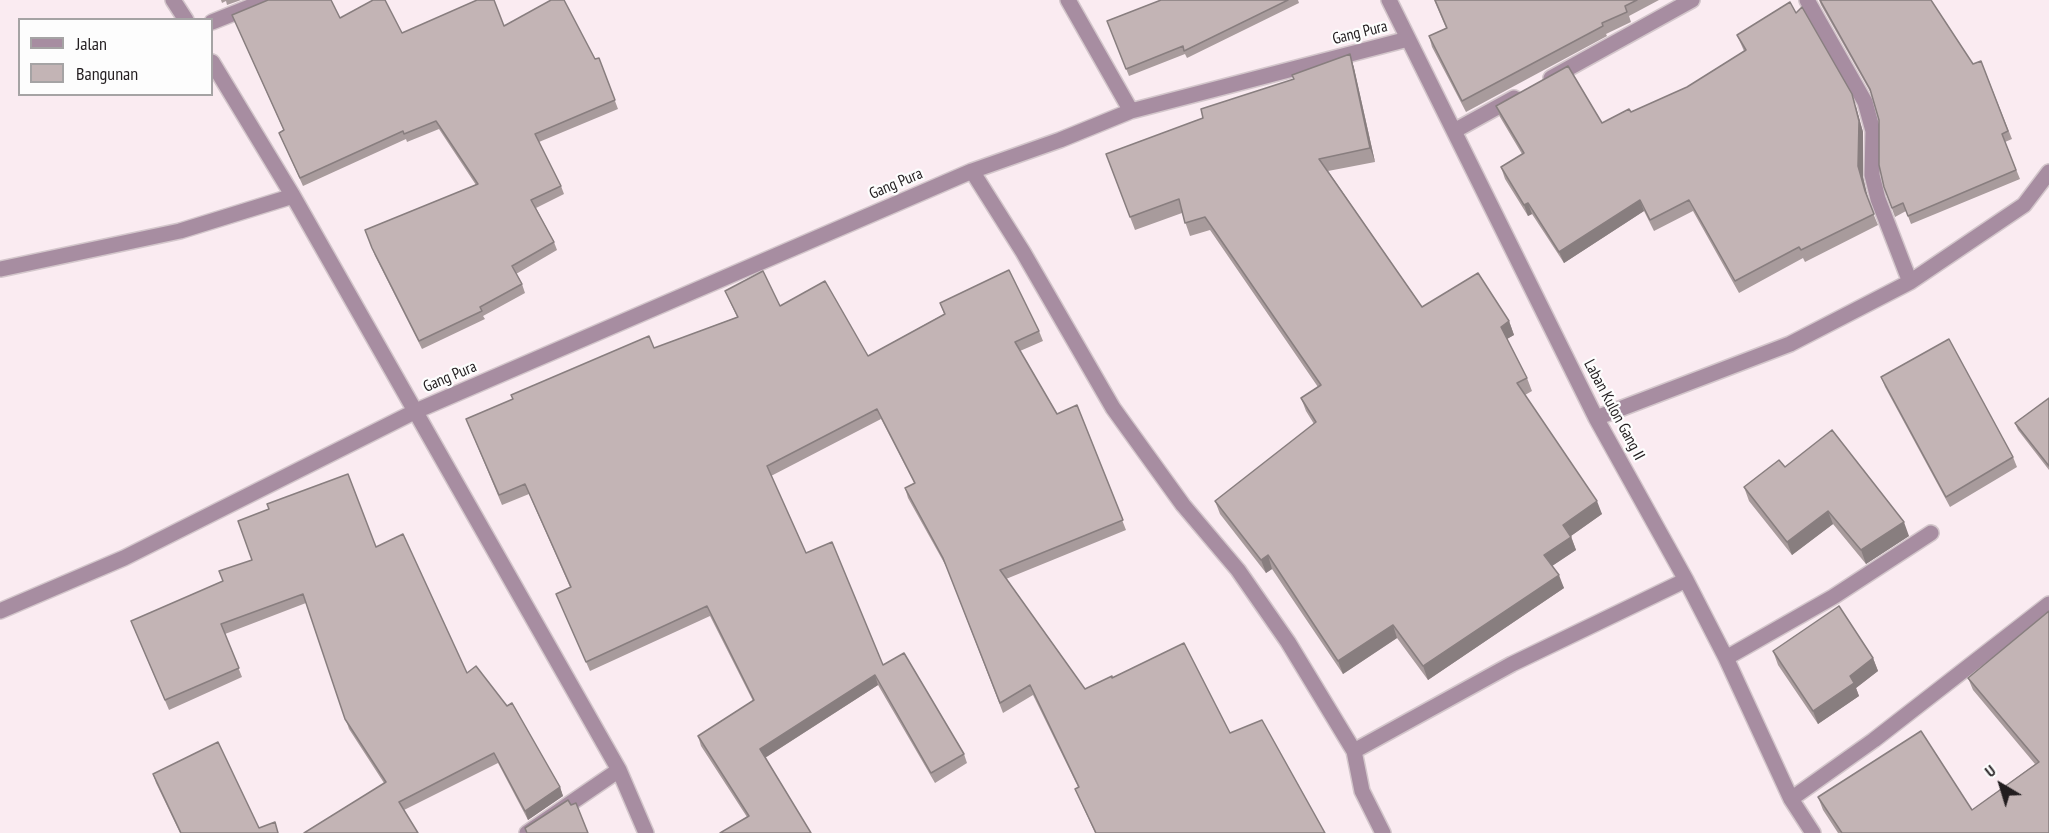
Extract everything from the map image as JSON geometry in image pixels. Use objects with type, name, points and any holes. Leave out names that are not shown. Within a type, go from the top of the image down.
[{"type":"street","points":[[173,0],[185,18]]},
{"type":"street","points":[[213,22],[267,0]]},
{"type":"street","points":[[1068,0],[1131,111]]},
{"type":"street","name":"Laban Kulon Gang II","points":[[1389,0],[1596,418],[1686,580],[1726,658],[1791,799],[1813,833]]},
{"type":"street","points":[[1454,131],[1692,0]]},
{"type":"street","points":[[1807,0],[1865,102],[1874,131],[1872,175],[1878,199],[1910,282]]},
{"type":"street","name":"Gang Pura","points":[[0,611],[124,558],[416,411],[972,171],[1060,140],[1131,111],[1408,39]]},
{"type":"street","points":[[213,64],[293,196],[619,770],[646,833]]},
{"type":"street","points":[[972,171],[1023,252],[1113,408],[1183,505],[1238,570],[1288,642],[1354,751],[1362,791],[1383,833]]},
{"type":"street","points":[[1596,418],[1790,344],[1910,282],[2024,205],[2049,172]]},
{"type":"street","points":[[1,269],[180,231],[293,196]]},
{"type":"street","points":[[1726,658],[1833,597],[1931,533]]},
{"type":"street","points":[[1354,751],[1512,664],[1686,580]]},
{"type":"street","points":[[1791,799],[1874,741],[2049,604]]},
{"type":"street","points":[[527,833],[619,770]]},
{"type":"building","points":[[268,0],[331,0],[340,18],[373,0],[385,0],[402,33],[477,0],[494,0],[504,26],[551,0],[564,0],[595,59],[599,58],[615,100],[535,134],[561,186],[531,200],[554,242],[512,266],[522,284],[480,307],[482,311],[419,341],[365,230],[478,184],[436,121],[404,134],[403,131],[300,178],[279,133],[284,130],[232,15]]},
{"type":"building","points":[[1161,0],[1288,0],[1184,51],[1183,46],[1126,69],[1107,21]]},
{"type":"building","points":[[1435,0],[1637,0],[1625,6],[1627,12],[1602,23],[1603,26],[1462,101],[1429,36],[1447,28]]},
{"type":"building","points":[[1820,0],[1931,0],[1973,64],[1981,61],[2008,131],[2002,134],[2016,170],[1908,216],[1903,203],[1892,208],[1879,165],[1879,120],[1870,89]]},
{"type":"building","points":[[1790,2],[1796,13],[1802,7],[1852,94],[1859,121],[1858,166],[1874,214],[1801,250],[1799,247],[1735,281],[1689,200],[1650,220],[1640,200],[1559,252],[1528,203],[1524,205],[1501,167],[1524,153],[1496,106],[1568,66],[1602,123],[1629,109],[1631,112],[1687,87],[1746,50],[1737,35]]},
{"type":"building","points":[[1350,54],[1370,148],[1319,159],[1422,307],[1478,273],[1509,321],[1501,327],[1527,378],[1517,383],[1597,501],[1563,525],[1571,537],[1544,555],[1559,575],[1423,666],[1393,625],[1338,661],[1268,555],[1261,560],[1215,501],[1316,422],[1301,398],[1321,385],[1205,217],[1185,223],[1179,199],[1130,217],[1106,154],[1203,118],[1201,109],[1294,79],[1292,75]]},
{"type":"building","points":[[1009,270],[1039,331],[1015,342],[1057,414],[1077,405],[1123,520],[1000,570],[1085,689],[1184,643],[1230,733],[1262,720],[1325,833],[1096,833],[1075,789],[1079,787],[1030,685],[1000,703],[943,558],[905,488],[915,483],[877,409],[767,466],[806,553],[832,542],[883,665],[904,653],[964,754],[931,773],[875,675],[760,749],[811,833],[720,833],[749,816],[698,736],[754,700],[707,606],[586,662],[556,594],[571,587],[525,484],[499,495],[466,419],[513,399],[511,395],[649,336],[654,348],[738,317],[725,291],[763,271],[780,306],[825,281],[868,356],[945,314],[940,303]]},
{"type":"building","points":[[1949,339],[2013,457],[1946,497],[1881,377]]},
{"type":"building","points":[[2049,398],[2049,466],[2015,423]]},
{"type":"building","points":[[1832,430],[1904,522],[1861,550],[1828,511],[1787,542],[1744,487],[1779,460],[1785,467]]},
{"type":"building","points":[[348,474],[376,547],[403,534],[467,673],[476,666],[507,706],[512,703],[560,787],[525,811],[494,753],[399,802],[418,833],[304,833],[386,782],[345,719],[303,594],[221,624],[239,668],[165,700],[131,621],[223,581],[219,571],[252,560],[238,521],[269,509],[267,504]]},
{"type":"building","points":[[1839,606],[1873,658],[1850,676],[1854,683],[1813,711],[1773,651]]},
{"type":"building","points":[[2049,611],[2049,833],[1842,833],[1818,797],[1921,731],[1972,810],[2039,762],[1968,678]]},
{"type":"building","points":[[218,742],[259,828],[275,822],[278,833],[181,833],[153,774]]},
{"type":"building","points":[[568,800],[571,805],[576,803],[588,833],[527,833],[525,828]]}]
